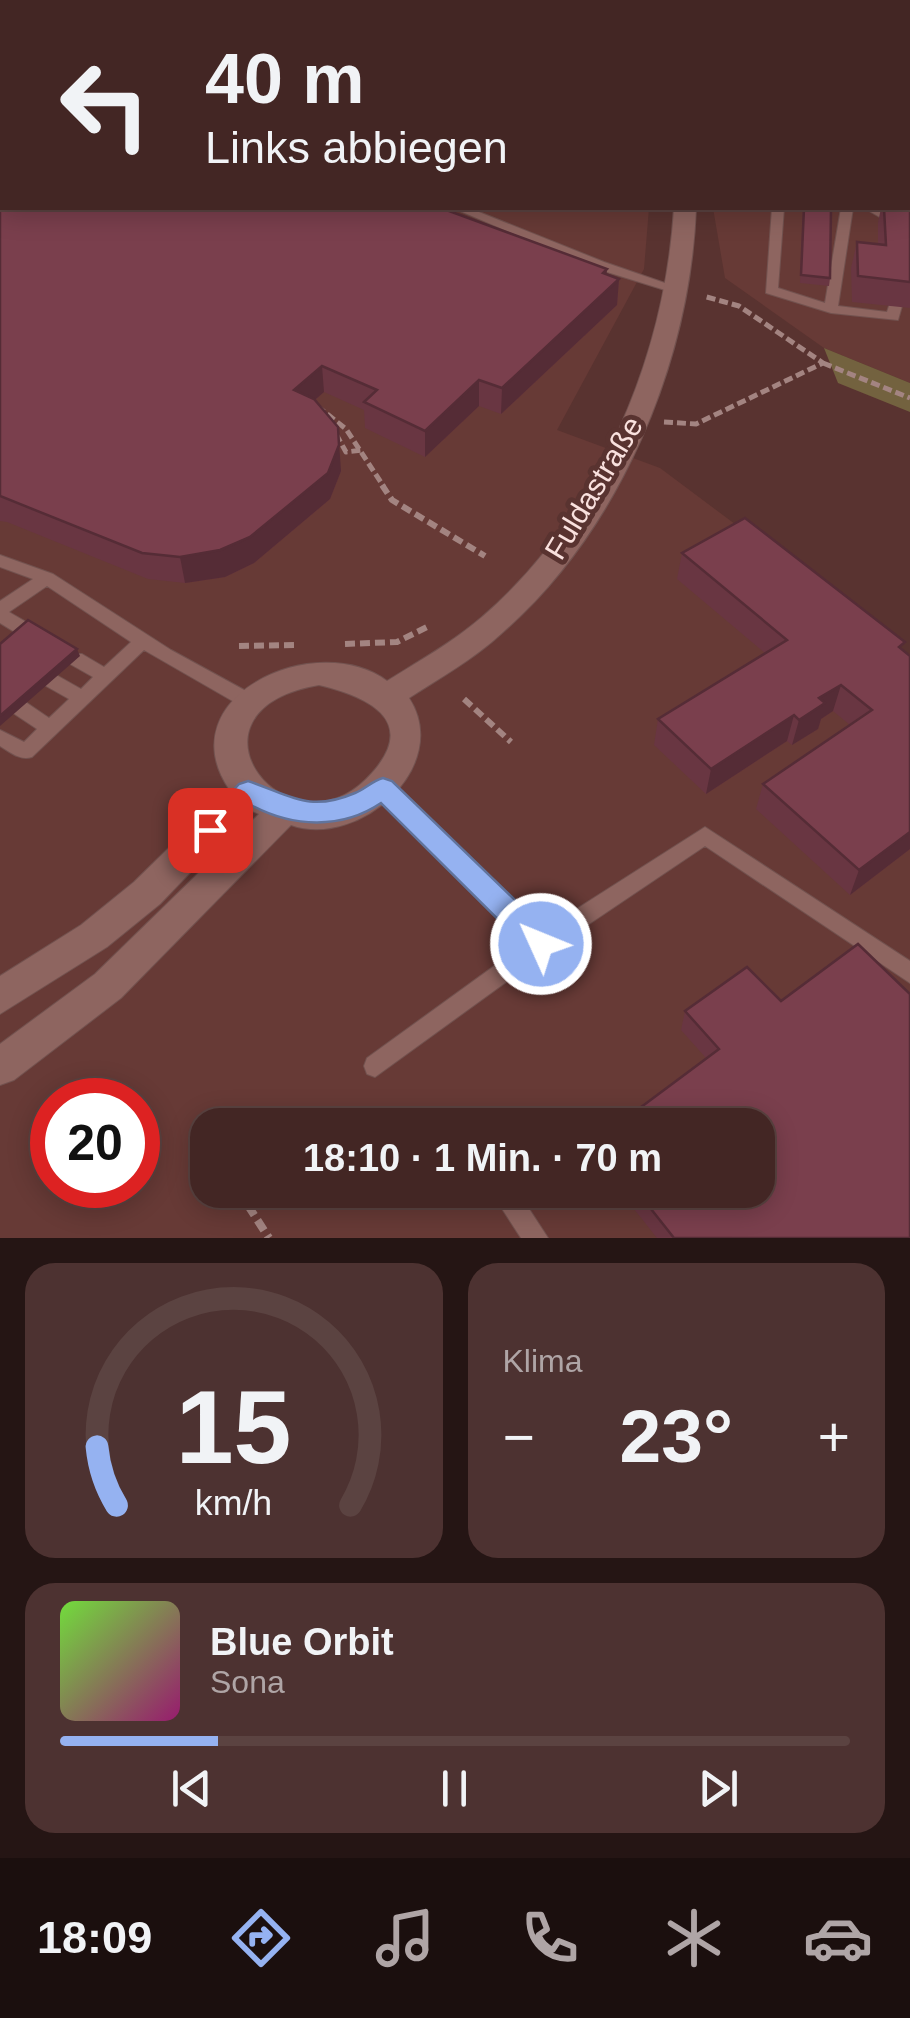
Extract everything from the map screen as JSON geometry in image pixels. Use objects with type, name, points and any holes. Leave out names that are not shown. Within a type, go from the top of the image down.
[{"type":"street","name":"Fuldastraße","points":[[388,696],[496,622],[557,558],[638,420],[678,290],[685,210]]},
{"type":"street","points":[[319,673],[345,675],[388,696],[407,731],[406,751],[398,771],[383,788],[338,811],[285,810],[248,791],[235,775],[230,737],[250,702],[282,682],[319,673]]},
{"type":"street","points":[[0,998],[94,936],[148,892],[248,791]]},
{"type":"street","points":[[0,1066],[108,986],[285,810]]},
{"type":"lane","points":[[464,210],[599,265],[678,290]]},
{"type":"lane","points":[[778,210],[771,290],[831,310],[882,317],[893,316],[895,306]]},
{"type":"lane","points":[[831,310],[846,210]]},
{"type":"lane","points":[[874,210],[889,217],[892,224]]},
{"type":"lane","points":[[0,560],[47,578],[143,641],[250,702]]},
{"type":"lane","points":[[26,631],[0,612],[47,578]]},
{"type":"lane","points":[[0,736],[25,752],[143,641]]},
{"type":"lane","points":[[76,659],[106,676]]},
{"type":"lane","points":[[52,681],[82,698]]},
{"type":"lane","points":[[20,708],[50,728]]},
{"type":"lane","points":[[383,788],[541,944]]},
{"type":"lane","points":[[375,1066],[541,944],[705,835],[910,974]]},
{"type":"lane","points":[[513,1208],[536,1238]]},
{"type":"path","points":[[678,290],[739,306],[824,363],[910,398]]},
{"type":"path","points":[[638,420],[696,424],[824,363]]},
{"type":"path","points":[[312,403],[363,450],[392,500],[486,556]]},
{"type":"path","points":[[326,426],[346,452],[363,450]]},
{"type":"path","points":[[464,698],[511,742]]},
{"type":"path","points":[[250,1208],[269,1238]]},
{"type":"shaded area","points":[[0,210],[649,210],[644,269],[557,430],[660,468],[910,655],[910,1238],[0,1238]]},
{"type":"shaded area","points":[[713,210],[910,210],[910,383],[824,348],[725,278]]},
{"type":"shaded area","points":[[824,348],[910,383],[910,412],[838,383]]},
{"type":"building","points":[[0,210],[446,210],[607,269],[603,273],[619,279],[502,388],[479,380],[425,431],[364,402],[377,390],[322,366],[294,390],[314,399],[338,427],[339,445],[328,473],[250,537],[220,550],[180,557],[142,553],[0,496]]},
{"type":"building","points":[[804,210],[831,210],[830,278],[801,275]]},
{"type":"building","points":[[884,210],[910,210],[910,282],[858,276],[857,242],[886,245]]},
{"type":"building","points":[[745,518],[905,642],[899,647],[910,656],[910,832],[859,870],[763,784],[872,710],[841,685],[819,698],[825,703],[799,720],[794,715],[711,769],[658,719],[787,640],[682,553]]},
{"type":"building","points":[[28,620],[77,649],[0,716],[0,644]]},
{"type":"building","points":[[858,944],[910,994],[910,1238],[674,1238],[650,1208],[775,1208],[775,1108],[640,1108],[719,1049],[685,1011],[747,967],[781,1001]]},
{"type":"route","points":[[210,830],[248,791],[265,803],[310,814],[338,811],[383,788],[541,944]]}]
